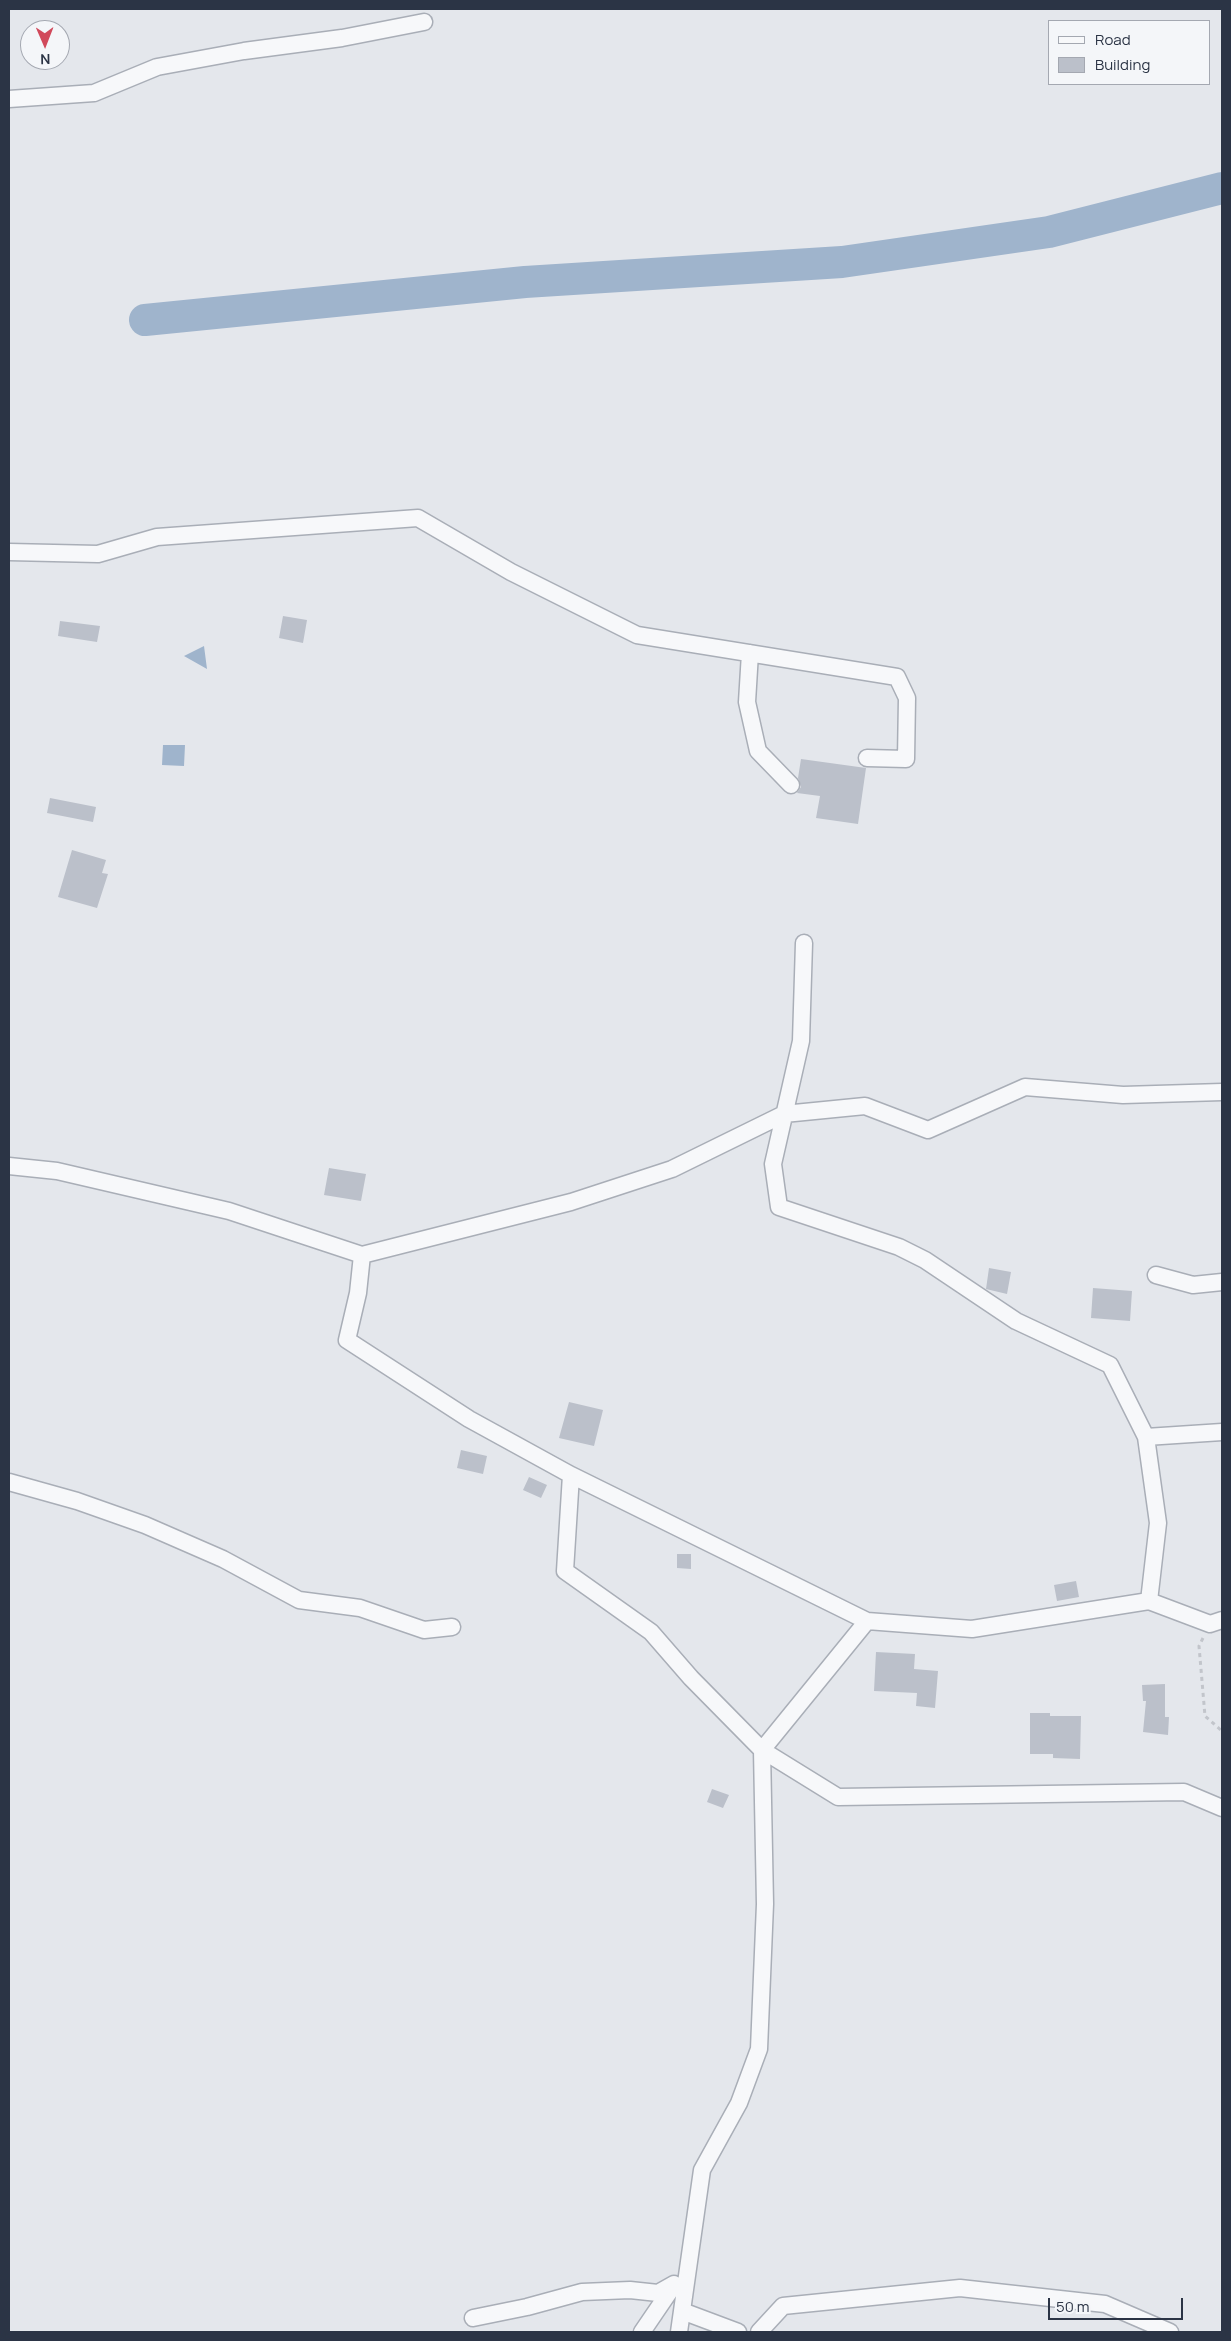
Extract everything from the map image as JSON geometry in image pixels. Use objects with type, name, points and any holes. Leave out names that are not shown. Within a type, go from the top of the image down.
[{"type":"street","points":[[9,99],[94,94],[157,67],[244,51],[342,38],[424,22]]},
{"type":"street","points":[[9,552],[98,554],[157,537],[418,518],[510,572],[637,635],[896,676],[907,698],[906,759],[867,758]]},
{"type":"street","points":[[750,653],[747,702],[758,751],[791,785]]},
{"type":"street","points":[[804,943],[801,1041],[773,1164],[779,1207],[899,1247],[925,1260],[1016,1321],[1110,1365],[1146,1437],[1158,1524],[1149,1601]]},
{"type":"street","points":[[9,1166],[57,1171],[229,1211],[362,1255],[571,1202],[672,1169],[784,1114],[865,1106],[928,1130],[1026,1087],[1124,1095],[1222,1092]]},
{"type":"street","points":[[362,1255],[358,1294],[347,1340],[469,1419],[571,1475],[867,1621],[972,1629],[1149,1601],[1216,1622]]},
{"type":"street","points":[[1156,1275],[1193,1286],[1222,1282]]},
{"type":"street","points":[[1146,1437],[1222,1432]]},
{"type":"street","points":[[571,1475],[565,1572],[651,1632],[691,1678],[762,1750],[838,1797],[1184,1792],[1222,1808]]},
{"type":"street","points":[[9,1482],[76,1501],[145,1525],[223,1559],[299,1600],[360,1608],[424,1630],[452,1627]]},
{"type":"street","points":[[679,2332],[702,2170],[739,2103],[759,2049],[765,1904],[762,1750],[867,1621]]},
{"type":"street","points":[[642,2332],[687,2268]]},
{"type":"street","points":[[473,2318],[527,2307],[582,2292],[630,2290],[658,2293],[674,2284]]},
{"type":"street","points":[[759,2332],[783,2306],[960,2288],[1105,2304],[1170,2332]]},
{"type":"street","points":[[682,2311],[738,2332]]},
{"type":"path","points":[[1216,1622],[1199,1646],[1205,1716],[1222,1731]]},
{"type":"water","points":[[204,646],[207,669],[184,656]]},
{"type":"water","points":[[163,745],[185,745],[184,766],[162,765]]},
{"type":"building","points":[[283,616],[307,620],[303,643],[279,638]]},
{"type":"building","points":[[60,621],[100,626],[97,642],[58,636]]},
{"type":"building","points":[[801,759],[866,768],[858,824],[816,818],[820,796],[797,793],[801,787],[798,778]]},
{"type":"building","points":[[50,798],[96,807],[93,822],[47,813]]},
{"type":"building","points":[[72,850],[106,860],[102,873],[108,874],[97,908],[58,897]]},
{"type":"building","points":[[329,1168],[366,1174],[361,1201],[324,1195]]},
{"type":"building","points":[[989,1268],[1011,1272],[1007,1294],[986,1289]]},
{"type":"building","points":[[1093,1288],[1132,1291],[1130,1321],[1091,1318]]},
{"type":"building","points":[[569,1402],[603,1410],[594,1446],[559,1438]]},
{"type":"building","points":[[461,1450],[487,1456],[483,1474],[457,1468]]},
{"type":"building","points":[[529,1477],[547,1485],[541,1498],[523,1490]]},
{"type":"building","points":[[677,1554],[691,1554],[691,1569],[677,1568]]},
{"type":"building","points":[[1076,1581],[1079,1597],[1057,1601],[1054,1585]]},
{"type":"building","points":[[876,1652],[915,1654],[914,1669],[938,1671],[935,1708],[916,1706],[917,1693],[874,1691]]},
{"type":"building","points":[[1165,1684],[1165,1717],[1169,1717],[1168,1735],[1143,1732],[1146,1701],[1143,1701],[1142,1685]]},
{"type":"building","points":[[1030,1713],[1050,1713],[1050,1716],[1081,1716],[1080,1759],[1053,1758],[1053,1754],[1030,1754]]},
{"type":"building","points":[[712,1789],[729,1795],[723,1808],[707,1802]]},
{"type":"waterway","points":[[145,320],[525,282],[842,262],[1049,232],[1222,188]]}]
